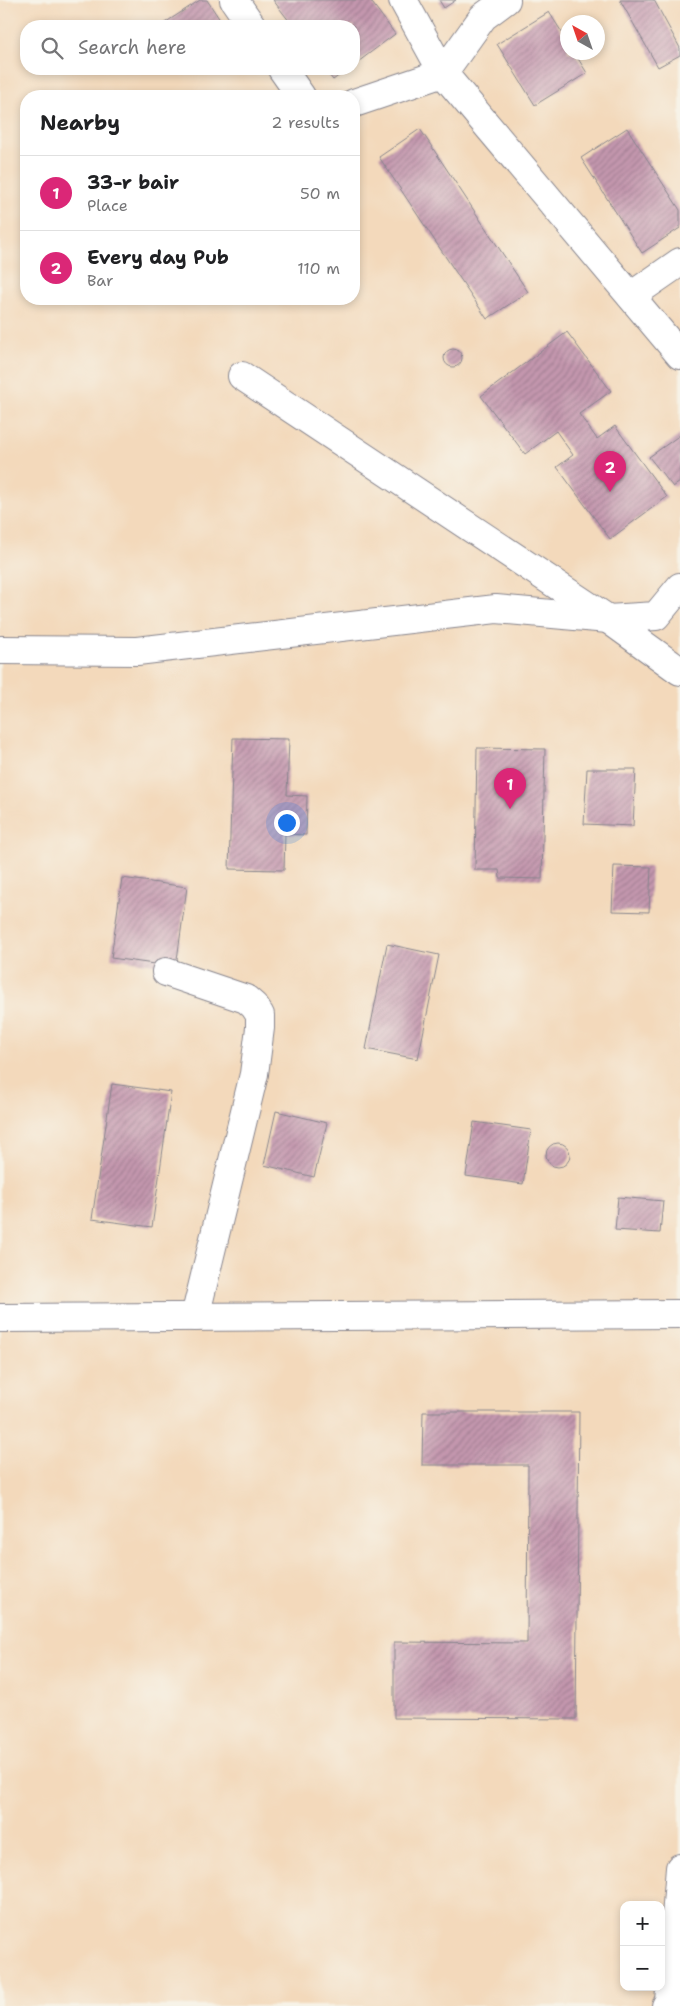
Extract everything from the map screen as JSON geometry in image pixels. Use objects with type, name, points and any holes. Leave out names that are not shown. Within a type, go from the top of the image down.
[{"type":"street","points":[[234,0],[248,20]]},
{"type":"street","points":[[403,0],[443,73],[680,355]]},
{"type":"street","points":[[360,102],[443,73],[483,17],[506,0]]},
{"type":"street","points":[[286,75],[297,90]]},
{"type":"street","points":[[631,296],[680,262]]},
{"type":"street","points":[[242,376],[608,619],[680,671]]},
{"type":"street","points":[[0,650],[137,651],[496,608],[608,619],[656,616],[680,587]]},
{"type":"street","points":[[166,972],[246,999],[260,1015],[254,1074],[195,1317]]},
{"type":"street","points":[[0,1318],[195,1317],[679,1307]]},
{"type":"street","points":[[666,2006],[669,2001],[680,1868]]},
{"type":"building","points":[[200,0],[207,0],[220,20],[169,20]]},
{"type":"building","points":[[273,0],[370,0],[395,34],[360,60],[360,20],[288,20]]},
{"type":"building","points":[[439,0],[456,0],[444,8]]},
{"type":"building","points":[[620,0],[654,0],[680,48],[680,55],[658,67]]},
{"type":"building","points":[[549,12],[560,29],[560,60],[579,60],[587,73],[535,105],[497,44]]},
{"type":"building","points":[[329,75],[340,75],[333,80]]},
{"type":"building","points":[[627,128],[680,210],[680,228],[642,253],[581,158]]},
{"type":"building","points":[[420,129],[528,292],[487,319],[379,157]]},
{"type":"building","points":[[567,332],[611,391],[579,414],[597,439],[615,426],[667,497],[610,539],[557,467],[573,455],[556,431],[525,454],[481,396]]},
{"type":"building","points":[[453,349],[459,352],[462,358],[459,364],[453,367],[447,364],[444,358],[447,352]]},
{"type":"building","points":[[680,435],[680,482],[673,487],[649,457]]},
{"type":"building","points":[[233,738],[289,739],[287,795],[307,796],[306,835],[285,834],[284,870],[229,869]]},
{"type":"building","points":[[477,748],[545,749],[542,879],[500,878],[499,870],[475,870]]},
{"type":"building","points":[[587,769],[636,769],[633,826],[584,824]]},
{"type":"building","points":[[614,866],[651,867],[649,912],[612,911]]},
{"type":"building","points":[[122,878],[187,887],[176,967],[111,958]]},
{"type":"building","points":[[387,944],[439,955],[418,1059],[366,1049]]},
{"type":"building","points":[[112,1084],[171,1092],[152,1227],[92,1219]]},
{"type":"building","points":[[276,1111],[327,1123],[314,1177],[264,1165]]},
{"type":"building","points":[[474,1122],[531,1130],[523,1184],[466,1176]]},
{"type":"building","points":[[558,1143],[566,1147],[570,1155],[566,1163],[558,1167],[550,1163],[546,1155],[550,1147]]},
{"type":"building","points":[[618,1197],[663,1201],[660,1233],[615,1230]]},
{"type":"building","points":[[423,1412],[579,1412],[576,1719],[394,1718],[394,1642],[527,1643],[528,1465],[422,1465]]},
{"type":"place","name":"Every day Pub","points":[[610,492]]},
{"type":"place","name":"33-r bair","points":[[510,809]]}]
